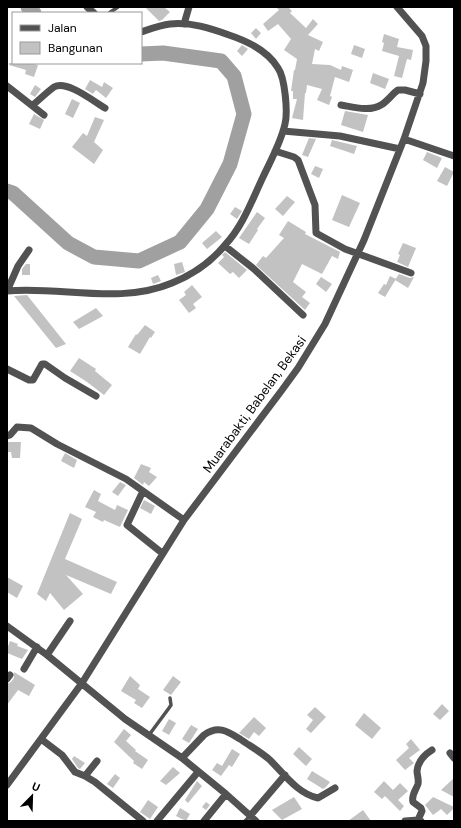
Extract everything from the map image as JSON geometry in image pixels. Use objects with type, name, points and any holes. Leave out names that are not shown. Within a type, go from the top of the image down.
[{"type":"street","points":[[184,24],[189,7]]},
{"type":"street","name":"Muarabakti, Babelan, Bekasi","points":[[7,785],[82,683],[184,520],[282,390],[317,338],[334,305],[358,254],[404,139],[423,83],[426,61],[426,46],[422,36],[397,7]]},
{"type":"street","points":[[29,250],[18,266],[7,291],[45,290],[113,294],[156,288],[170,284],[198,270],[210,261],[232,237],[248,209],[283,131],[286,115],[283,81],[279,69],[270,57],[255,46],[233,36],[204,26],[169,24],[142,32]]},
{"type":"street","points":[[33,105],[54,88],[64,85],[81,93],[104,108]]},
{"type":"street","points":[[7,86],[44,115]]},
{"type":"street","points":[[341,105],[373,108],[380,106],[398,90],[405,90],[420,94]]},
{"type":"street","points":[[283,131],[340,136],[400,149]]},
{"type":"street","points":[[404,139],[454,156]]},
{"type":"street","points":[[275,151],[294,156],[298,160],[315,205],[316,233],[345,249],[411,273]]},
{"type":"street","points":[[225,246],[254,269],[303,315]]},
{"type":"street","points":[[7,369],[29,380],[33,380],[42,364],[45,364],[65,378],[96,396]]},
{"type":"street","points":[[7,436],[10,435],[17,427],[28,426],[57,444],[126,479],[184,520]]},
{"type":"street","points":[[143,491],[127,525],[162,553]]},
{"type":"street","points":[[47,655],[70,621]]},
{"type":"street","points":[[7,626],[47,655],[125,718],[182,758],[226,794],[250,819],[284,775]]},
{"type":"street","points":[[24,669],[37,648]]},
{"type":"street","points":[[182,758],[204,735],[208,732],[220,729],[227,731],[255,748],[305,793],[314,797],[321,797],[335,788]]},
{"type":"street","points":[[41,738],[62,755],[75,772],[95,782],[142,821]]},
{"type":"street","points":[[405,821],[420,820],[422,811],[421,808],[413,802],[412,795],[418,782],[417,770],[419,762],[422,757],[432,750]]},
{"type":"street","points":[[85,776],[97,761]]},
{"type":"street","points":[[157,821],[198,772]]},
{"type":"street","points":[[204,821],[226,794]]},
{"type":"lane","points":[[148,735],[171,705],[170,698]]},
{"type":"building","points":[[145,7],[164,7],[170,12],[159,21]]},
{"type":"building","points":[[276,7],[288,7],[292,11],[290,13],[306,28],[313,19],[318,24],[308,35],[323,42],[319,51],[315,49],[312,64],[330,65],[341,70],[342,66],[353,70],[349,82],[335,77],[330,96],[332,97],[329,105],[317,100],[322,89],[307,85],[303,120],[292,118],[297,99],[293,99],[293,91],[291,91],[297,59],[284,50],[291,39],[278,24],[268,31],[263,24],[279,10]]},
{"type":"building","points":[[256,28],[261,33],[256,39],[251,33]]},
{"type":"building","points":[[384,34],[399,39],[397,47],[413,50],[411,60],[407,59],[402,78],[394,76],[399,56],[382,51]]},
{"type":"building","points":[[242,45],[248,49],[242,56],[237,51]]},
{"type":"building","points":[[354,45],[365,49],[362,58],[351,54]]},
{"type":"building","points":[[9,63],[12,63],[38,65],[34,77],[25,74],[26,70],[9,65]]},
{"type":"building","points":[[373,73],[389,79],[385,89],[370,83]]},
{"type":"building","points":[[90,80],[102,87],[104,82],[113,88],[106,98],[96,90],[93,94],[85,89]]},
{"type":"building","points":[[35,85],[41,89],[35,97],[30,94]]},
{"type":"building","points":[[72,99],[80,103],[73,118],[65,114]]},
{"type":"building","points":[[345,111],[368,115],[363,132],[341,125]]},
{"type":"building","points":[[34,114],[44,120],[40,129],[29,124]]},
{"type":"building","points":[[95,117],[104,120],[94,142],[103,150],[94,164],[72,147],[83,133],[87,136]]},
{"type":"building","points":[[309,138],[316,139],[308,157],[302,155]]},
{"type":"building","points":[[332,140],[357,146],[354,154],[330,146]]},
{"type":"building","points":[[427,152],[442,158],[437,168],[423,160]]},
{"type":"building","points":[[315,166],[323,169],[319,178],[311,174]]},
{"type":"building","points":[[445,167],[454,172],[447,186],[437,181]]},
{"type":"building","points":[[342,195],[360,203],[349,227],[332,220]]},
{"type":"building","points":[[287,196],[295,202],[283,216],[275,209]]},
{"type":"building","points":[[235,207],[242,211],[237,219],[230,214]]},
{"type":"building","points":[[257,212],[265,218],[249,244],[239,238]]},
{"type":"building","points":[[288,221],[306,232],[305,234],[340,252],[338,259],[332,256],[322,274],[302,264],[293,282],[306,292],[302,297],[310,303],[305,310],[256,265],[263,256],[266,258],[284,238],[279,235]]},
{"type":"building","points":[[216,231],[222,237],[207,249],[202,243]]},
{"type":"building","points":[[403,243],[416,248],[408,267],[397,262],[400,255],[398,254]]},
{"type":"building","points":[[225,252],[247,270],[239,278],[233,272],[230,274],[218,263],[224,257],[222,255]]},
{"type":"building","points":[[182,262],[185,272],[176,275],[174,264]]},
{"type":"building","points":[[26,264],[30,264],[30,275],[22,275],[22,269]]},
{"type":"building","points":[[399,274],[410,278],[414,277],[408,288],[395,280]]},
{"type":"building","points":[[158,275],[161,281],[153,284],[151,278]]},
{"type":"building","points":[[390,276],[396,279],[385,297],[378,293],[384,284],[386,285]]},
{"type":"building","points":[[321,277],[332,284],[326,292],[316,284]]},
{"type":"building","points":[[192,285],[202,297],[193,304],[196,308],[189,313],[179,300],[186,295],[184,292]]},
{"type":"building","points":[[27,295],[66,344],[56,348],[14,296]]},
{"type":"building","points":[[96,308],[103,316],[79,329],[73,322]]},
{"type":"building","points":[[145,325],[155,332],[151,338],[150,337],[140,354],[128,347],[136,334],[137,335]]},
{"type":"building","points":[[79,358],[96,369],[95,371],[112,385],[104,395],[70,371]]},
{"type":"building","points":[[7,442],[21,442],[20,458],[12,458],[11,452],[7,452]]},
{"type":"building","points":[[65,453],[77,460],[74,468],[61,461]]},
{"type":"building","points":[[141,464],[151,468],[149,472],[157,477],[149,486],[144,482],[143,485],[134,478]]},
{"type":"building","points":[[120,482],[126,485],[118,496],[112,492]]},
{"type":"building","points":[[94,490],[101,494],[98,501],[115,510],[117,505],[128,510],[120,527],[104,520],[103,522],[93,517],[96,512],[85,507]]},
{"type":"building","points":[[144,500],[155,506],[151,514],[140,508]]},
{"type":"building","points":[[70,513],[82,519],[65,559],[117,582],[111,594],[66,575],[83,594],[64,610],[50,593],[46,601],[37,594]]},
{"type":"building","points":[[7,577],[23,586],[17,598],[7,592]]},
{"type":"building","points":[[10,641],[18,644],[17,646],[28,650],[22,659],[7,653]]},
{"type":"building","points":[[14,672],[35,685],[29,696],[18,690],[7,705],[7,684],[14,678]]},
{"type":"building","points":[[130,676],[140,685],[138,689],[150,697],[142,708],[134,703],[136,700],[121,691]]},
{"type":"building","points":[[173,676],[181,682],[171,695],[163,690]]},
{"type":"building","points":[[442,704],[449,711],[440,720],[433,714]]},
{"type":"building","points":[[315,707],[326,717],[311,733],[306,729],[313,720],[307,715]]},
{"type":"building","points":[[364,713],[381,728],[372,739],[355,725]]},
{"type":"building","points":[[254,717],[266,728],[259,736],[254,732],[249,739],[239,733]]},
{"type":"building","points":[[169,719],[176,723],[169,735],[162,731]]},
{"type":"building","points":[[191,725],[198,729],[189,743],[182,739]]},
{"type":"building","points":[[124,729],[131,735],[126,741],[136,750],[135,751],[148,760],[142,769],[133,763],[134,761],[114,742]]},
{"type":"building","points":[[411,739],[420,750],[409,758],[414,763],[405,770],[396,760],[409,748],[406,744]]},
{"type":"building","points":[[299,747],[312,759],[306,766],[293,754]]},
{"type":"building","points":[[232,749],[240,754],[232,767],[229,765],[221,776],[212,770],[217,763],[222,766]]},
{"type":"building","points":[[74,756],[85,763],[80,769],[72,759]]},
{"type":"building","points":[[173,767],[180,773],[166,785],[160,781]]},
{"type":"building","points":[[312,771],[330,782],[326,787],[323,789],[307,779]]},
{"type":"building","points":[[115,774],[120,778],[113,788],[107,784]]},
{"type":"building","points":[[454,778],[454,797],[441,790]]},
{"type":"building","points":[[197,781],[202,786],[188,803],[185,800]]},
{"type":"building","points":[[384,781],[393,790],[400,783],[408,791],[398,800],[404,806],[400,811],[385,796],[382,799],[374,792]]},
{"type":"building","points":[[294,797],[302,809],[282,820],[272,810]]},
{"type":"building","points":[[433,797],[454,808],[447,815],[441,809],[433,815],[425,805]]},
{"type":"building","points":[[148,800],[158,807],[150,819],[140,812]]},
{"type":"building","points":[[206,802],[210,805],[206,810],[202,807]]},
{"type":"building","points":[[180,808],[190,814],[186,821],[176,816]]},
{"type":"building","points":[[363,810],[371,821],[348,821]]},
{"type":"waterway","points":[[28,7],[33,12]]},
{"type":"waterway","points":[[7,191],[13,193],[68,243],[94,257],[139,261],[180,242],[207,209],[230,164],[244,114],[234,76],[221,61],[163,53],[142,54]]}]
